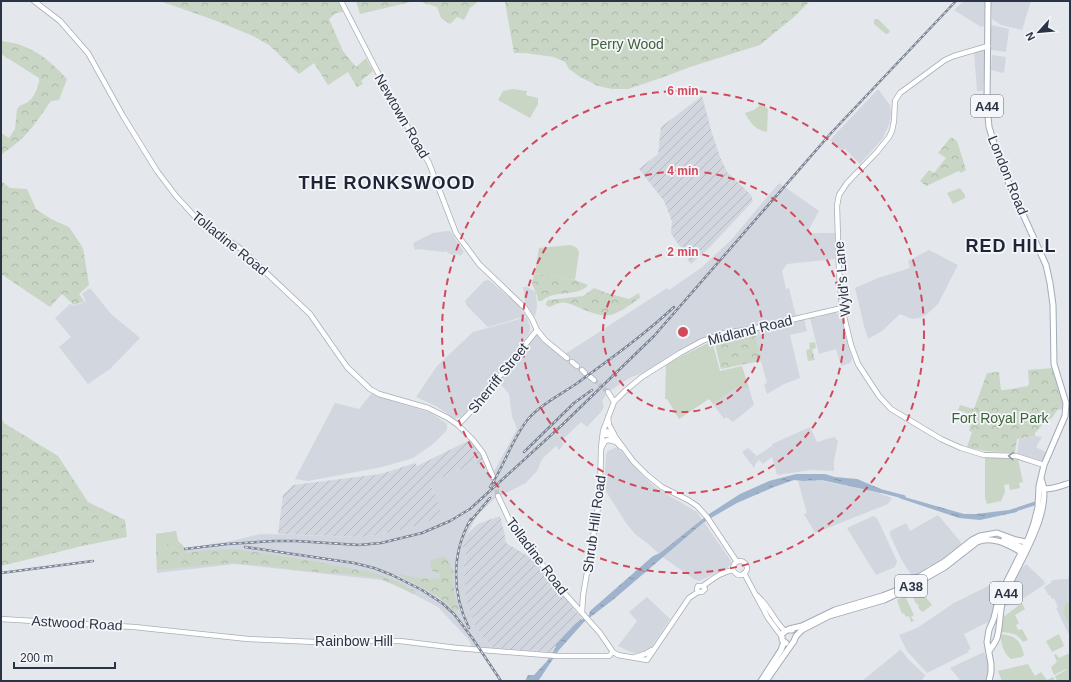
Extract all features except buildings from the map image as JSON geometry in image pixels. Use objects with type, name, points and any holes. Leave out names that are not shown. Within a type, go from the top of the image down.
[{"type":"main road","name":"Tolladine Road","points":[[34,1],[60,21],[88,53],[123,116],[157,170],[176,196],[198,220],[241,249],[310,314],[347,367],[370,389],[379,394],[428,408],[458,425],[483,453],[493,477]]},
{"type":"main road","name":"Newtown Road","points":[[341,1],[388,93],[431,168],[456,233],[479,264],[525,308],[537,330],[545,340],[567,358]]},
{"type":"main road","name":"London Road","points":[[988,1],[987,105],[990,127],[1002,166],[1046,265],[1053,305],[1054,364],[1064,391],[1066,403],[1066,410],[1056,439],[1044,465]]},
{"type":"main road","name":"Wyld's Lane","points":[[988,46],[945,60],[900,93],[895,101],[894,121],[889,137],[839,195],[837,206],[842,308],[858,364],[887,406],[952,445],[977,454],[1016,456],[1044,465]]},
{"type":"main road","name":"Midland Road","points":[[603,433],[608,415],[614,402],[625,391],[642,377],[702,341],[724,333],[752,329],[842,308]]},
{"type":"main road","name":"Sherriff Street","points":[[458,425],[477,405],[537,330]]},
{"type":"main road","points":[[572,362],[577,366]]},
{"type":"main road","points":[[586,373],[594,380]]},
{"type":"main road","points":[[608,392],[614,402]]},
{"type":"main road","points":[[608,415],[609,425],[620,444]]},
{"type":"main road","points":[[603,433],[610,432],[614,434]]},
{"type":"main road","points":[[603,433],[615,438],[628,454]]},
{"type":"main road","name":"Shrub Hill Road","points":[[583,614],[583,596],[600,496],[601,448],[603,433]]},
{"type":"main road","points":[[601,448],[606,441],[612,440],[616,442],[647,475],[662,486],[697,506],[705,515],[737,562],[742,562],[746,566],[744,573],[771,623],[783,639],[789,644],[792,643]]},
{"type":"main road","name":"A44","points":[[989,681],[992,672],[989,651],[987,649],[990,628],[1000,597],[1037,526],[1044,465]]},
{"type":"main road","points":[[1042,490],[1070,483]]},
{"type":"main road","name":"Tolladine Road","points":[[498,496],[512,526],[566,595],[600,633],[613,652]]},
{"type":"main road","name":"A44","points":[[989,651],[998,632],[1000,612],[1004,597],[1040,506]]},
{"type":"main road","points":[[990,534],[997,533],[1026,542]]},
{"type":"main road","points":[[990,534],[1002,538],[1023,551]]},
{"type":"main road","name":"A38","points":[[787,630],[802,626],[835,610],[895,591],[944,562],[976,538],[990,534]]},
{"type":"main road","name":"A38","points":[[766,681],[796,636],[802,630],[829,616],[884,600],[897,594],[945,567],[972,545],[983,540],[994,540],[1023,551]]},
{"type":"main road","points":[[733,570],[737,562]]},
{"type":"main road","points":[[733,570],[737,574],[744,573]]},
{"type":"main road","points":[[613,652],[618,655],[647,660],[689,598],[698,592],[698,586],[704,586],[709,580],[722,573],[733,570]]},
{"type":"main road","points":[[754,593],[761,598],[778,625],[794,632],[796,636]]},
{"type":"main road","name":"Astwood Road","points":[[1,619],[153,629]]},
{"type":"main road","points":[[988,636],[994,637],[998,632],[994,626],[990,628]]},
{"type":"main road","name":"Rainbow Hill","points":[[153,629],[248,639],[338,643],[361,641],[400,641],[453,648],[556,656],[609,656],[613,652]]},
{"type":"main road","points":[[761,681],[781,650],[783,639],[787,630]]},
{"type":"main road","points":[[631,657],[645,654],[655,648]]},
{"type":"shaded area","points":[[964,1],[985,1],[984,26],[981,27],[954,10]]},
{"type":"shaded area","points":[[991,1],[1031,1],[1022,30],[1001,25],[992,19]]},
{"type":"shaded area","points":[[991,25],[1009,29],[1006,52],[991,50]]},
{"type":"shaded area","points":[[983,50],[985,53],[985,68],[983,91],[977,91],[974,52]]},
{"type":"shaded area","points":[[992,55],[1006,57],[1004,73],[991,70]]},
{"type":"shaded area","points":[[878,89],[890,105],[890,122],[883,138],[860,164],[845,149],[840,150],[830,140]]},
{"type":"shaded area","points":[[702,96],[712,133],[727,172],[751,195],[753,201],[709,248],[691,264],[671,233],[672,221],[664,201],[639,169],[658,154],[661,127]]},
{"type":"shaded area","points":[[779,183],[819,211],[808,231],[812,233],[835,233],[835,259],[787,264],[782,271],[786,289],[789,288],[796,316],[707,336],[684,347],[643,373],[631,377],[608,392],[602,401],[604,406],[601,412],[587,427],[581,422],[561,441],[564,444],[559,450],[556,446],[542,459],[537,471],[526,483],[494,499],[477,516],[467,534],[462,550],[467,548],[464,566],[465,576],[481,635],[493,648],[472,647],[469,640],[438,607],[400,587],[381,580],[235,564],[157,573],[156,534],[176,531],[178,541],[185,548],[232,541],[260,534],[363,537],[409,528],[442,516],[430,483],[482,461],[490,479],[517,429],[512,416],[509,394],[498,381],[537,334],[578,369],[581,366],[565,354],[667,288],[669,290],[701,268],[732,239]]},
{"type":"shaded area","points":[[450,231],[464,252],[460,256],[457,254],[452,255],[445,251],[415,250],[413,243],[433,233]]},
{"type":"shaded area","points":[[929,250],[958,265],[938,304],[926,315],[919,318],[912,319],[900,314],[882,331],[868,339],[855,288],[878,278],[910,268],[908,261]]},
{"type":"shaded area","points":[[488,280],[518,305],[526,316],[488,327],[467,306],[465,301],[484,281]]},
{"type":"shaded area","points":[[523,287],[527,287],[536,292],[537,308],[535,316],[525,302]]},
{"type":"shaded area","points":[[90,288],[111,314],[140,338],[110,369],[88,384],[59,347],[71,337],[55,318],[70,304],[74,306],[86,301],[82,294]]},
{"type":"shaded area","points":[[833,313],[840,315],[852,359],[850,363],[841,366],[836,349],[819,354],[810,318]]},
{"type":"shaded area","points":[[527,317],[530,328],[529,334],[464,416],[455,419],[436,406],[416,397],[437,366],[473,332]]},
{"type":"shaded area","points":[[804,319],[807,331],[790,335],[800,378],[784,384],[767,394],[764,384],[767,383],[761,361],[721,369],[714,339]]},
{"type":"shaded area","points":[[736,388],[749,388],[754,405],[733,422],[726,417],[724,419],[713,404]]},
{"type":"shaded area","points":[[372,393],[379,397],[431,413],[447,424],[447,430],[433,444],[413,458],[382,467],[308,481],[295,479],[335,403],[359,409]]},
{"type":"shaded area","points":[[810,427],[817,442],[834,437],[838,441],[834,460],[834,471],[811,470],[777,475],[772,457],[763,464],[759,460],[754,468],[742,452],[748,448],[757,456],[773,445],[772,444]]},
{"type":"shaded area","points":[[1035,436],[1042,437],[1036,447],[1047,453],[1042,463],[1017,455],[1019,439]]},
{"type":"shaded area","points":[[470,440],[481,454],[483,459],[482,461],[430,483],[443,516],[409,528],[363,537],[278,534],[283,495],[293,485],[381,474],[415,463],[417,466]]},
{"type":"shaded area","points":[[617,447],[656,488],[697,512],[731,561],[731,564],[727,568],[699,581],[664,558],[635,534],[626,523],[604,488],[606,455],[608,451]]},
{"type":"shaded area","points":[[821,480],[876,492],[892,498],[888,504],[815,533],[804,514],[807,513],[798,481]]},
{"type":"shaded area","points":[[938,515],[961,544],[937,563],[932,566],[928,566],[924,571],[913,577],[902,561],[890,535],[890,531],[906,523],[910,531]]},
{"type":"shaded area","points":[[500,516],[506,543],[531,558],[582,619],[555,645],[556,647],[552,652],[493,648],[481,635],[475,624],[466,599],[464,566],[467,548],[462,550],[467,534],[478,524]]},
{"type":"shaded area","points":[[873,516],[877,518],[897,561],[895,567],[876,575],[847,528]]},
{"type":"shaded area","points":[[1026,564],[1044,581],[1045,584],[1021,600],[1004,606],[1018,572]]},
{"type":"shaded area","points":[[1070,572],[1070,601],[1067,602],[1064,613],[1070,627],[1070,637],[1056,608],[1058,607],[1054,598],[1052,599],[1050,595],[1049,596],[1044,587],[1053,580],[1068,579]]},
{"type":"shaded area","points":[[1000,580],[1002,585],[992,620],[964,634],[971,649],[968,650],[969,652],[927,673],[907,651],[899,635],[917,628],[954,603]]},
{"type":"shaded area","points":[[647,597],[670,619],[650,649],[640,654],[634,653],[618,646],[637,621],[629,612]]},
{"type":"shaded area","points":[[900,650],[925,675],[922,680],[862,681]]},
{"type":"shaded area","points":[[984,652],[988,661],[989,670],[985,681],[961,681],[950,668]]},
{"type":"green space","points":[[160,1],[338,1],[343,12],[336,13],[329,19],[343,51],[356,67],[366,58],[373,71],[361,81],[363,84],[357,87],[348,72],[328,85],[314,63],[299,74],[269,45],[253,36],[214,20]]},
{"type":"green space","points":[[356,1],[415,1],[360,14]]},
{"type":"green space","points":[[418,1],[479,1],[470,8],[464,20],[457,17],[450,24],[441,18],[437,7]]},
{"type":"green space","name":"Perry Wood","points":[[501,1],[810,1],[794,17],[760,45],[690,67],[628,89],[612,89],[598,86],[580,77],[569,69],[565,62],[554,57],[514,53],[505,2]]},
{"type":"green space","points":[[878,19],[890,31],[889,33],[886,34],[874,24],[874,20]]},
{"type":"green space","points":[[1,41],[21,45],[38,53],[67,79],[59,100],[51,101],[22,139],[1,155],[1,133],[9,138],[15,129],[17,109],[21,105],[28,102],[32,97],[39,84],[39,78],[1,54]]},
{"type":"green space","points":[[513,89],[527,91],[526,95],[538,98],[538,104],[530,118],[498,100],[503,91]]},
{"type":"green space","points":[[760,105],[765,106],[768,109],[767,132],[754,126],[745,113],[754,110]]},
{"type":"green space","points":[[951,137],[957,141],[966,170],[961,173],[959,171],[926,186],[920,181],[929,170],[934,173],[946,158],[938,153]]},
{"type":"green space","points":[[1,181],[10,188],[27,189],[36,209],[51,219],[69,227],[83,248],[89,285],[79,294],[84,301],[74,305],[62,294],[50,307],[1,274]]},
{"type":"green space","points":[[960,188],[965,195],[965,198],[953,204],[947,193]]},
{"type":"green space","points":[[571,245],[577,248],[579,252],[575,280],[535,273],[539,248]]},
{"type":"green space","points":[[535,273],[575,280],[588,285],[583,289],[572,293],[553,295],[542,301],[538,301],[532,282]]},
{"type":"green space","points":[[594,288],[629,299],[639,293],[640,298],[622,310],[610,315],[598,315],[562,302],[549,307],[546,305],[548,300],[583,296]]},
{"type":"green space","points":[[754,329],[761,360],[721,369],[714,339]]},
{"type":"green space","points":[[712,341],[720,371],[742,366],[749,388],[736,388],[713,404],[709,399],[679,419],[667,399],[665,399],[666,364]]},
{"type":"green space","points":[[815,342],[816,348],[812,349],[815,360],[808,361],[806,350],[810,349],[809,343]]},
{"type":"green space","name":"Fort Royal Park","points":[[1052,368],[1063,399],[1063,410],[1058,409],[1052,418],[1047,420],[1035,433],[1035,436],[1017,439],[1015,453],[985,451],[967,447],[972,432],[969,431],[972,415],[958,410],[960,405],[974,409],[987,373],[999,372],[1001,390],[1004,390],[1028,386],[1028,370]]},
{"type":"green space","points":[[1,417],[4,423],[58,456],[88,502],[125,520],[127,537],[82,546],[1,566]]},
{"type":"green space","points":[[985,457],[1018,459],[1023,482],[1019,483],[1020,488],[1010,490],[1009,484],[1004,485],[1005,492],[1001,501],[987,504],[985,498]]},
{"type":"green space","points":[[176,531],[178,541],[156,548],[156,534]]},
{"type":"green space","points":[[178,541],[185,548],[186,553],[234,549],[307,560],[374,573],[394,580],[417,592],[413,594],[380,578],[257,565],[232,563],[157,570],[156,548]]},
{"type":"green space","points":[[445,556],[453,570],[454,591],[459,610],[455,611],[439,597],[399,575],[439,579],[440,573],[432,571],[430,560]]},
{"type":"green space","points":[[921,591],[932,605],[923,612],[914,601],[912,595],[913,594],[915,597]]},
{"type":"green space","points":[[905,596],[914,615],[911,617],[914,621],[911,622],[909,616],[906,617],[904,613],[902,614],[897,600]]},
{"type":"green space","points":[[1070,601],[1070,627],[1065,616],[1064,606]]},
{"type":"green space","points":[[1022,603],[1025,609],[1015,615],[1019,623],[1016,625],[1018,630],[1022,629],[1028,640],[1023,642],[1016,635],[1001,632],[1002,618]]},
{"type":"green space","points":[[1001,634],[1010,636],[1019,642],[1024,655],[1022,657],[1011,659],[1006,654],[1001,641]]},
{"type":"green space","points":[[1059,634],[1064,646],[1052,652],[1046,641]]},
{"type":"green space","points":[[1070,653],[1070,680],[1057,681],[1055,676],[1066,669],[1054,675],[1051,667],[1057,662],[1054,655],[1056,654],[1059,658]]},
{"type":"green space","points":[[1028,664],[1035,676],[1041,672],[1047,680],[1053,677],[1055,681],[1002,681],[998,671]]},
{"type":"water","points":[[796,474],[825,474],[835,477],[857,479],[881,489],[881,493],[821,480],[794,480],[737,503],[704,522],[614,599],[584,622],[559,650],[539,681],[525,681],[528,675],[534,675],[547,661],[556,647],[555,645],[575,624],[589,615],[590,611],[653,556],[660,553],[709,514],[740,494],[769,481]]},
{"type":"water","points":[[901,496],[964,514],[1017,509],[1017,512],[980,520],[959,518],[899,498]]},
{"type":"waterway","points":[[877,490],[904,497]]},
{"type":"waterway","points":[[1012,511],[1039,502]]},
{"type":"tunnel","points":[[594,380],[608,392]]},
{"type":"tunnel","points":[[493,477],[498,496]]},
{"type":"railway","points":[[185,549],[227,544],[274,541],[359,545],[381,543],[422,533],[450,521],[470,509],[561,426],[654,336],[832,132],[956,1]]},
{"type":"railway","points":[[490,487],[518,434],[534,413],[614,356],[674,307]]},
{"type":"railway","points":[[524,452],[574,403],[592,390]]},
{"type":"railway","points":[[469,523],[490,498]]},
{"type":"railway","points":[[469,628],[459,601],[456,574],[460,546],[464,532],[471,519]]},
{"type":"railway","points":[[245,547],[354,563],[374,568],[392,575],[422,590],[442,603],[454,614],[501,681]]},
{"type":"railway","points":[[1,573],[93,561]]},
{"type":"district","name":"THE RONKSWOOD","points":[[387,183]]},
{"type":"district","name":"RED HILL","points":[[1011,246]]}]
